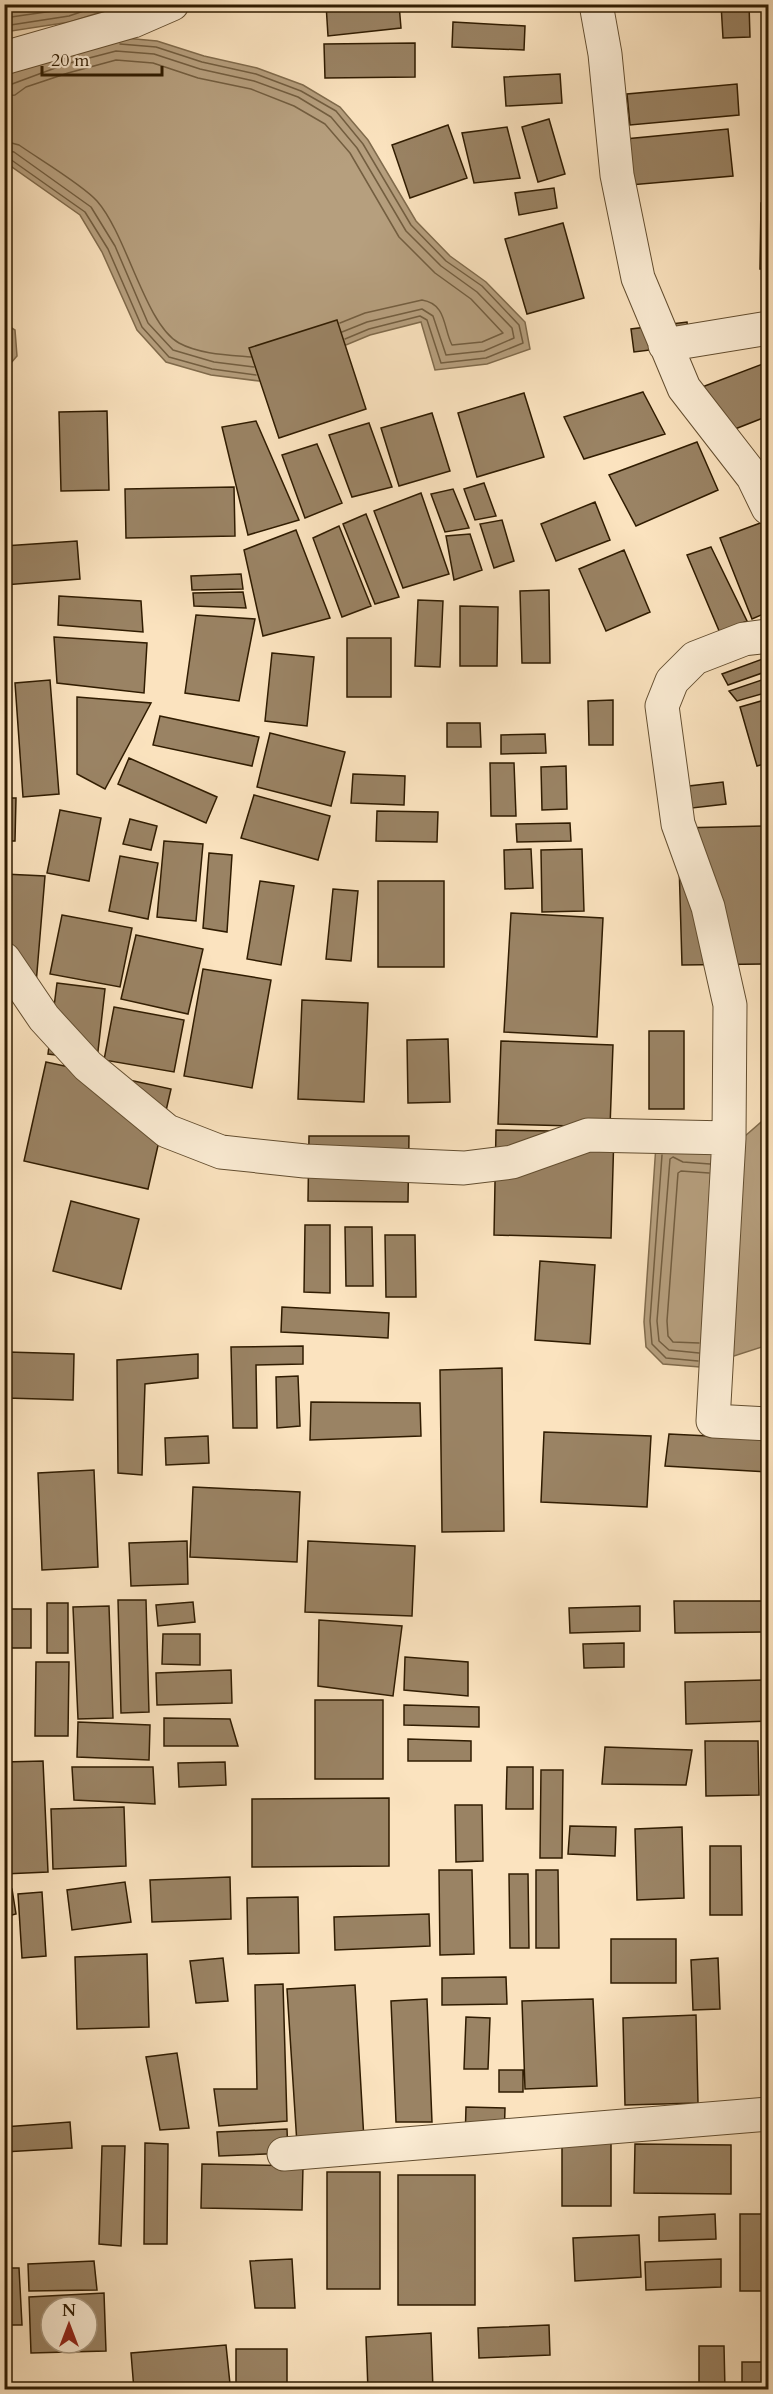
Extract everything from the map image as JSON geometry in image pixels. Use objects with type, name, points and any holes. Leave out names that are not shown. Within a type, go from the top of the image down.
[{"type":"street","points":[[4,58],[133,21],[172,4]]},
{"type":"street","points":[[596,4],[605,54],[618,175],[638,278],[684,388],[753,477],[768,508]]},
{"type":"street","points":[[665,345],[768,328]]},
{"type":"street","points":[[768,636],[744,639],[695,658],[672,681],[662,706],[678,824],[708,907],[730,1005],[729,1138],[713,1421],[768,1424]]},
{"type":"street","points":[[4,959],[44,1018],[88,1066],[167,1131],[221,1152],[305,1161],[464,1168],[512,1162],[588,1135],[729,1138]]},
{"type":"street","points":[[284,2154],[768,2114]]},
{"type":"water","points":[[4,5],[123,5],[70,22],[5,32]]},
{"type":"water","points":[[114,37],[157,41],[204,56],[257,68],[303,85],[340,107],[368,140],[416,221],[450,256],[486,282],[525,322],[530,349],[487,364],[435,370],[421,322],[370,335],[259,381],[211,375],[166,362],[137,330],[102,252],[80,215],[5,162],[4,78],[10,68]]},
{"type":"water","points":[[5,324],[15,330],[17,356],[5,370]]},
{"type":"water","points":[[768,1116],[768,1345],[700,1367],[663,1364],[646,1347],[644,1322],[657,1130],[745,1136]]},
{"type":"building","points":[[326,4],[399,4],[401,28],[328,36]]},
{"type":"building","points":[[721,4],[749,4],[750,37],[723,38]]},
{"type":"building","points":[[453,22],[525,26],[524,50],[452,47]]},
{"type":"building","points":[[415,43],[415,77],[325,78],[324,44]]},
{"type":"building","points":[[560,74],[562,103],[506,106],[504,77]]},
{"type":"building","points":[[737,84],[739,115],[630,125],[627,94]]},
{"type":"building","points":[[549,119],[565,174],[538,182],[522,127]]},
{"type":"building","points":[[448,125],[467,178],[410,198],[392,145]]},
{"type":"building","points":[[507,127],[520,178],[474,183],[462,133]]},
{"type":"building","points":[[728,129],[733,176],[630,185],[625,139]]},
{"type":"building","points":[[554,188],[557,208],[519,215],[515,193]]},
{"type":"building","points":[[761,203],[768,203],[768,269],[760,269]]},
{"type":"building","points":[[563,223],[584,298],[527,314],[505,239]]},
{"type":"building","points":[[337,320],[366,409],[279,438],[249,348]]},
{"type":"building","points":[[687,322],[690,345],[634,352],[631,329]]},
{"type":"building","points":[[768,362],[768,416],[707,440],[689,392]]},
{"type":"building","points":[[643,392],[665,434],[584,459],[564,417]]},
{"type":"building","points":[[524,393],[544,457],[477,477],[458,413]]},
{"type":"building","points":[[107,411],[109,490],[61,491],[59,412]]},
{"type":"building","points":[[432,413],[450,471],[399,486],[381,428]]},
{"type":"building","points":[[256,421],[299,520],[248,535],[222,427]]},
{"type":"building","points":[[369,423],[392,487],[352,497],[329,435]]},
{"type":"building","points":[[697,442],[718,490],[636,526],[609,475]]},
{"type":"building","points":[[317,444],[342,503],[305,518],[282,455]]},
{"type":"building","points":[[484,483],[496,516],[475,520],[464,489]]},
{"type":"building","points":[[234,487],[235,536],[126,538],[125,489]]},
{"type":"building","points":[[453,489],[469,528],[445,532],[431,494]]},
{"type":"building","points":[[421,493],[449,574],[403,588],[374,511]]},
{"type":"building","points":[[595,502],[610,540],[556,561],[541,524]]},
{"type":"building","points":[[366,514],[399,597],[375,604],[343,524]]},
{"type":"building","points":[[502,520],[514,561],[494,568],[480,524]]},
{"type":"building","points":[[763,522],[768,536],[768,612],[752,619],[720,538]]},
{"type":"building","points":[[339,526],[371,606],[342,617],[313,538]]},
{"type":"building","points":[[296,530],[330,618],[263,636],[244,550]]},
{"type":"building","points":[[470,534],[482,570],[454,580],[446,536]]},
{"type":"building","points":[[77,541],[80,579],[4,585],[4,546]]},
{"type":"building","points":[[711,547],[747,621],[720,633],[687,555]]},
{"type":"building","points":[[624,550],[650,612],[606,631],[579,569]]},
{"type":"building","points":[[241,574],[243,589],[192,590],[191,576]]},
{"type":"building","points":[[549,590],[550,663],[522,663],[520,591]]},
{"type":"building","points":[[243,592],[246,608],[194,606],[193,593]]},
{"type":"building","points":[[59,596],[141,601],[143,632],[58,625]]},
{"type":"building","points":[[418,600],[443,601],[440,667],[415,666]]},
{"type":"building","points":[[460,606],[498,607],[497,666],[460,666]]},
{"type":"building","points":[[196,615],[255,619],[239,701],[185,693]]},
{"type":"building","points":[[54,637],[147,643],[144,693],[57,683]]},
{"type":"building","points":[[347,638],[391,638],[391,697],[347,697]]},
{"type":"building","points":[[272,653],[314,657],[307,726],[265,721]]},
{"type":"building","points":[[768,657],[768,671],[728,685],[722,674]]},
{"type":"building","points":[[768,678],[768,692],[737,701],[729,691]]},
{"type":"building","points":[[50,680],[59,794],[23,797],[15,683]]},
{"type":"building","points":[[77,697],[151,703],[105,789],[77,774]]},
{"type":"building","points":[[768,699],[768,763],[757,766],[740,707]]},
{"type":"building","points":[[613,700],[613,745],[589,745],[588,701]]},
{"type":"building","points":[[160,716],[259,737],[252,766],[153,745]]},
{"type":"building","points":[[447,723],[480,723],[481,747],[447,747]]},
{"type":"building","points":[[270,733],[345,752],[331,806],[257,787]]},
{"type":"building","points":[[545,734],[546,753],[501,754],[501,735]]},
{"type":"building","points":[[129,758],[217,797],[206,823],[118,784]]},
{"type":"building","points":[[490,763],[514,763],[516,816],[491,816]]},
{"type":"building","points":[[566,766],[567,809],[542,810],[541,767]]},
{"type":"building","points":[[353,774],[405,776],[404,805],[351,803]]},
{"type":"building","points":[[723,782],[726,804],[692,808],[689,786]]},
{"type":"building","points":[[254,795],[330,816],[318,860],[241,838]]},
{"type":"building","points":[[4,798],[16,798],[15,841],[4,841]]},
{"type":"building","points":[[60,810],[101,818],[89,881],[47,873]]},
{"type":"building","points":[[377,811],[438,812],[437,842],[376,841]]},
{"type":"building","points":[[130,819],[157,826],[151,850],[123,844]]},
{"type":"building","points":[[570,823],[571,841],[517,842],[516,824]]},
{"type":"building","points":[[768,826],[768,964],[682,965],[678,828]]},
{"type":"building","points":[[164,841],[203,844],[196,921],[157,917]]},
{"type":"building","points":[[531,849],[533,888],[505,889],[504,850]]},
{"type":"building","points":[[582,849],[584,911],[542,912],[541,850]]},
{"type":"building","points":[[209,853],[232,855],[227,932],[203,928]]},
{"type":"building","points":[[120,856],[158,863],[148,919],[109,911]]},
{"type":"building","points":[[4,874],[45,876],[34,1008],[4,972]]},
{"type":"building","points":[[260,881],[294,886],[281,965],[247,959]]},
{"type":"building","points":[[378,881],[444,881],[444,967],[378,967]]},
{"type":"building","points":[[333,889],[358,891],[351,961],[326,959]]},
{"type":"building","points":[[511,913],[603,918],[597,1037],[504,1032]]},
{"type":"building","points":[[62,915],[132,928],[120,987],[50,974]]},
{"type":"building","points":[[136,935],[203,949],[188,1014],[121,999]]},
{"type":"building","points":[[203,969],[271,980],[252,1088],[184,1076]]},
{"type":"building","points":[[57,983],[105,989],[97,1060],[48,1054]]},
{"type":"building","points":[[302,1000],[368,1003],[364,1102],[298,1099]]},
{"type":"building","points":[[114,1007],[184,1020],[174,1072],[104,1060]]},
{"type":"building","points":[[4,1008],[10,1018],[4,1021]]},
{"type":"building","points":[[649,1031],[684,1031],[684,1109],[649,1109]]},
{"type":"building","points":[[448,1039],[450,1102],[408,1103],[407,1040]]},
{"type":"building","points":[[501,1041],[613,1045],[610,1127],[498,1124]]},
{"type":"building","points":[[46,1062],[171,1089],[148,1189],[24,1161]]},
{"type":"building","points":[[496,1130],[614,1132],[611,1238],[494,1235]]},
{"type":"building","points":[[309,1136],[409,1136],[408,1202],[308,1201]]},
{"type":"building","points":[[71,1201],[139,1219],[121,1289],[53,1271]]},
{"type":"building","points":[[305,1225],[330,1225],[330,1293],[304,1292]]},
{"type":"building","points":[[345,1227],[372,1227],[373,1286],[346,1286]]},
{"type":"building","points":[[385,1235],[415,1235],[416,1297],[386,1297]]},
{"type":"building","points":[[540,1261],[595,1265],[590,1344],[535,1340]]},
{"type":"building","points":[[282,1307],[389,1313],[388,1338],[281,1332]]},
{"type":"building","points":[[303,1346],[303,1364],[256,1365],[257,1428],[233,1428],[231,1347]]},
{"type":"building","points":[[8,1352],[74,1354],[73,1400],[7,1398]]},
{"type":"building","points":[[198,1354],[198,1378],[145,1384],[142,1475],[118,1473],[117,1360]]},
{"type":"building","points":[[502,1368],[504,1531],[442,1532],[440,1370]]},
{"type":"building","points":[[298,1376],[300,1426],[277,1428],[276,1377]]},
{"type":"building","points":[[311,1402],[420,1403],[421,1436],[310,1440]]},
{"type":"building","points":[[544,1432],[651,1436],[647,1507],[541,1502]]},
{"type":"building","points":[[669,1434],[768,1439],[768,1472],[665,1466]]},
{"type":"building","points":[[208,1436],[209,1463],[166,1465],[165,1438]]},
{"type":"building","points":[[94,1470],[98,1567],[42,1570],[38,1473]]},
{"type":"building","points":[[193,1487],[300,1492],[297,1562],[190,1557]]},
{"type":"building","points":[[187,1541],[188,1584],[131,1586],[129,1543]]},
{"type":"building","points":[[308,1541],[415,1546],[412,1616],[305,1612]]},
{"type":"building","points":[[118,1600],[146,1600],[149,1712],[121,1713]]},
{"type":"building","points":[[674,1601],[768,1601],[768,1632],[675,1633]]},
{"type":"building","points":[[193,1602],[195,1622],[158,1626],[156,1605]]},
{"type":"building","points":[[47,1603],[68,1603],[68,1653],[47,1653]]},
{"type":"building","points":[[109,1606],[113,1718],[78,1719],[73,1607]]},
{"type":"building","points":[[640,1606],[640,1631],[570,1633],[569,1608]]},
{"type":"building","points":[[4,1609],[31,1609],[31,1648],[4,1648]]},
{"type":"building","points":[[319,1620],[402,1626],[393,1696],[318,1686]]},
{"type":"building","points":[[163,1634],[200,1634],[200,1665],[162,1664]]},
{"type":"building","points":[[624,1643],[624,1667],[584,1668],[583,1644]]},
{"type":"building","points":[[405,1657],[468,1662],[468,1696],[404,1690]]},
{"type":"building","points":[[36,1662],[69,1662],[68,1736],[35,1736]]},
{"type":"building","points":[[231,1670],[232,1703],[157,1705],[156,1673]]},
{"type":"building","points":[[768,1680],[768,1721],[686,1724],[685,1682]]},
{"type":"building","points":[[315,1700],[383,1700],[383,1779],[315,1779]]},
{"type":"building","points":[[404,1705],[479,1707],[479,1727],[404,1725]]},
{"type":"building","points":[[164,1718],[230,1719],[238,1746],[164,1746]]},
{"type":"building","points":[[78,1722],[150,1725],[149,1760],[77,1757]]},
{"type":"building","points":[[408,1739],[471,1741],[471,1761],[408,1761]]},
{"type":"building","points":[[705,1741],[758,1741],[759,1795],[706,1796]]},
{"type":"building","points":[[605,1747],[692,1750],[686,1785],[602,1784]]},
{"type":"building","points":[[43,1761],[48,1872],[4,1874],[4,1762]]},
{"type":"building","points":[[225,1762],[226,1785],[179,1787],[178,1763]]},
{"type":"building","points":[[72,1767],[153,1767],[155,1804],[74,1800]]},
{"type":"building","points":[[507,1767],[533,1767],[533,1809],[506,1809]]},
{"type":"building","points":[[541,1770],[563,1770],[562,1858],[540,1858]]},
{"type":"building","points":[[389,1798],[389,1866],[252,1867],[252,1799]]},
{"type":"building","points":[[455,1805],[482,1805],[483,1861],[456,1862]]},
{"type":"building","points":[[124,1807],[126,1866],[53,1869],[51,1809]]},
{"type":"building","points":[[570,1826],[616,1827],[615,1856],[568,1854]]},
{"type":"building","points":[[682,1827],[684,1898],[637,1900],[635,1829]]},
{"type":"building","points":[[710,1846],[741,1846],[742,1915],[710,1915]]},
{"type":"building","points":[[439,1870],[472,1870],[474,1954],[440,1955]]},
{"type":"building","points":[[536,1870],[558,1870],[559,1948],[536,1948]]},
{"type":"building","points":[[509,1874],[528,1874],[529,1948],[510,1948]]},
{"type":"building","points":[[230,1877],[231,1919],[152,1922],[150,1880]]},
{"type":"building","points":[[125,1882],[131,1922],[72,1930],[67,1890]]},
{"type":"building","points":[[12,1889],[16,1914],[4,1917],[4,1890]]},
{"type":"building","points":[[42,1892],[46,1956],[22,1958],[18,1894]]},
{"type":"building","points":[[298,1897],[299,1953],[248,1954],[247,1898]]},
{"type":"building","points":[[429,1914],[430,1946],[335,1950],[334,1917]]},
{"type":"building","points":[[611,1939],[676,1939],[676,1983],[611,1983]]},
{"type":"building","points":[[147,1954],[149,2027],[77,2029],[75,1957]]},
{"type":"building","points":[[223,1958],[228,2001],[196,2003],[190,1961]]},
{"type":"building","points":[[718,1958],[720,2009],[693,2010],[691,1960]]},
{"type":"building","points":[[4,1963],[9,1985],[4,1985]]},
{"type":"building","points":[[506,1977],[507,2004],[442,2005],[442,1978]]},
{"type":"building","points":[[283,1984],[287,2121],[219,2126],[214,2089],[257,2089],[255,1985]]},
{"type":"building","points":[[355,1985],[364,2140],[297,2144],[287,1989]]},
{"type":"building","points":[[427,1999],[432,2122],[396,2122],[391,2001]]},
{"type":"building","points":[[593,1999],[597,2086],[525,2089],[522,2001]]},
{"type":"building","points":[[696,2015],[698,2103],[625,2105],[623,2018]]},
{"type":"building","points":[[466,2017],[490,2018],[488,2069],[464,2069]]},
{"type":"building","points":[[177,2053],[189,2128],[160,2130],[146,2057]]},
{"type":"building","points":[[499,2070],[523,2070],[523,2092],[499,2092]]},
{"type":"building","points":[[466,2107],[505,2108],[504,2142],[465,2142]]},
{"type":"building","points":[[70,2122],[72,2148],[4,2152],[4,2127]]},
{"type":"building","points":[[287,2129],[288,2153],[219,2156],[217,2132]]},
{"type":"building","points":[[562,2130],[611,2131],[611,2206],[562,2206]]},
{"type":"building","points":[[145,2143],[168,2144],[167,2244],[144,2244]]},
{"type":"building","points":[[635,2144],[731,2145],[731,2194],[634,2193]]},
{"type":"building","points":[[102,2146],[125,2146],[121,2246],[99,2244]]},
{"type":"building","points":[[202,2164],[303,2166],[302,2210],[201,2208]]},
{"type":"building","points":[[327,2172],[380,2172],[380,2289],[327,2289]]},
{"type":"building","points":[[398,2175],[475,2175],[475,2305],[398,2305]]},
{"type":"building","points":[[715,2214],[716,2239],[659,2241],[659,2217]]},
{"type":"building","points":[[740,2214],[768,2214],[768,2291],[740,2291]]},
{"type":"building","points":[[639,2235],[641,2277],[575,2281],[573,2238]]},
{"type":"building","points":[[292,2259],[295,2308],[255,2308],[250,2261]]},
{"type":"building","points":[[721,2259],[721,2287],[646,2290],[645,2262]]},
{"type":"building","points":[[94,2261],[97,2290],[29,2291],[28,2264]]},
{"type":"building","points":[[4,2268],[19,2268],[22,2325],[4,2325]]},
{"type":"building","points":[[104,2293],[106,2351],[99,2351],[99,2295],[66,2295]]},
{"type":"building","points":[[39,2296],[39,2353],[31,2353],[29,2297]]},
{"type":"building","points":[[549,2325],[550,2355],[479,2358],[478,2328]]},
{"type":"building","points":[[431,2333],[433,2390],[368,2390],[366,2337]]},
{"type":"building","points":[[226,2345],[230,2384],[134,2390],[131,2353]]},
{"type":"building","points":[[699,2346],[724,2346],[725,2390],[699,2390]]},
{"type":"building","points":[[236,2349],[287,2349],[287,2390],[236,2390]]},
{"type":"building","points":[[742,2362],[768,2362],[768,2390],[742,2390]]},
{"type":"building","points":[[345,2386],[345,2390],[304,2390],[304,2389]]}]
